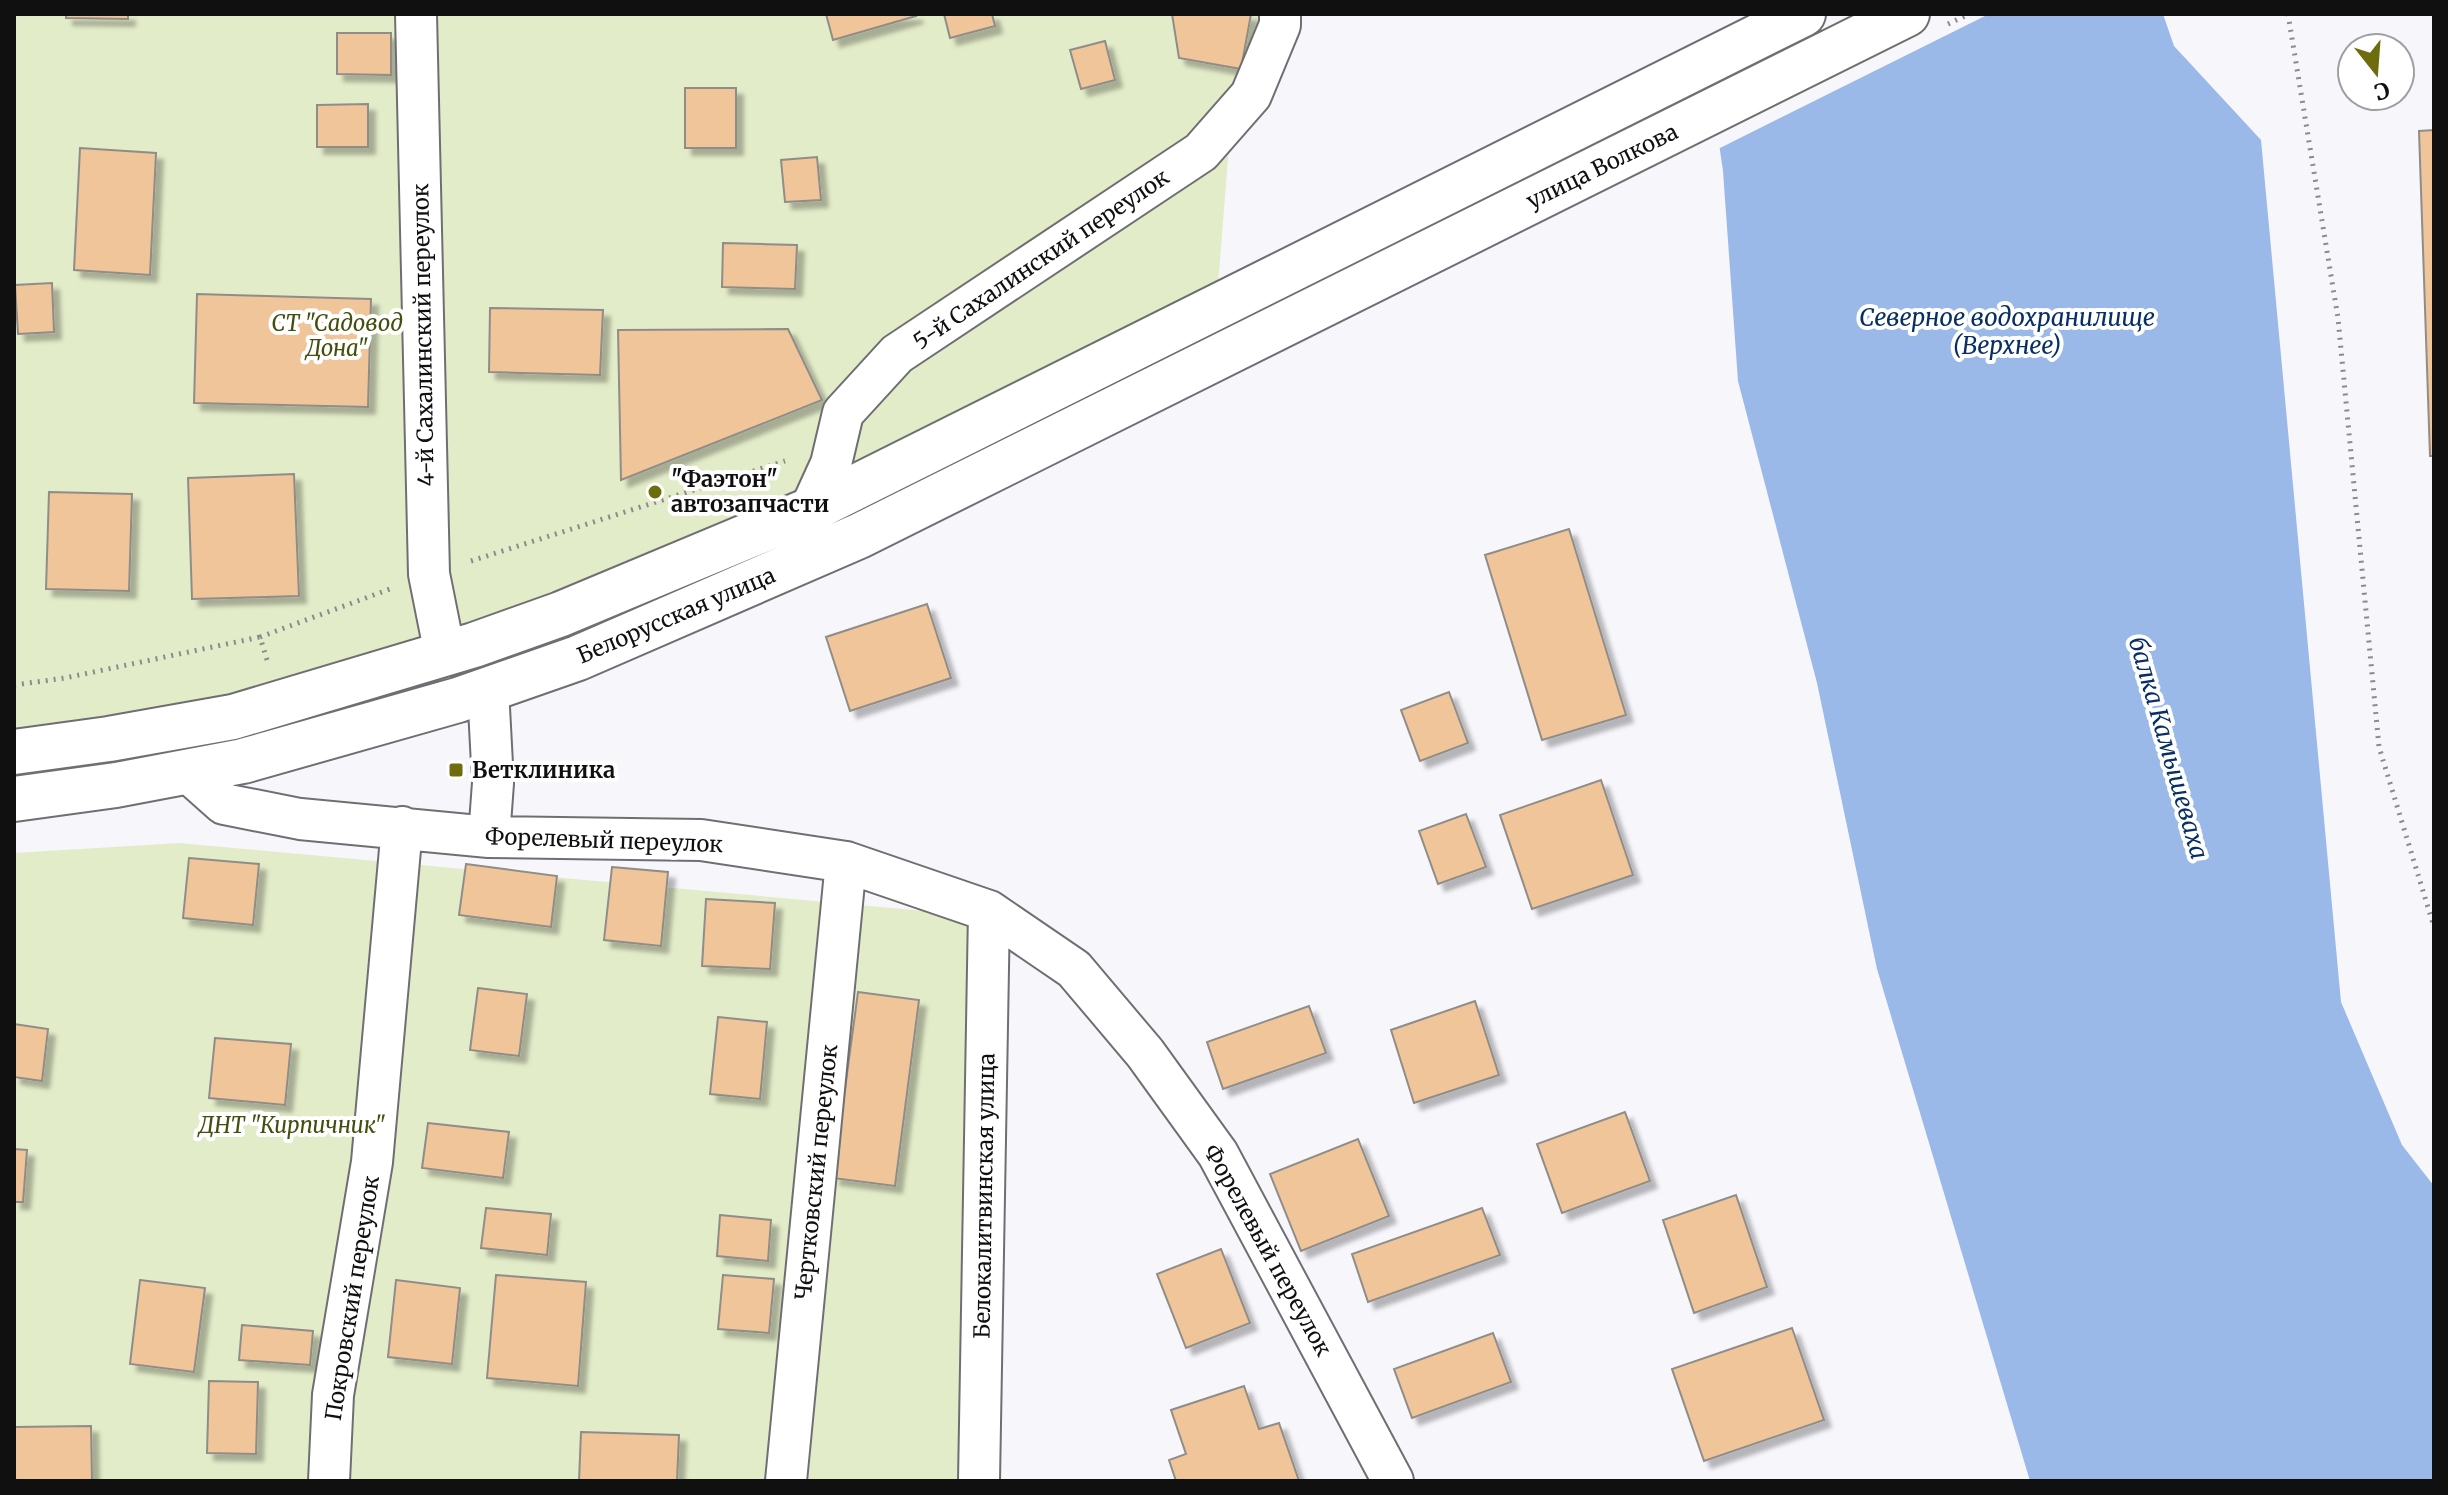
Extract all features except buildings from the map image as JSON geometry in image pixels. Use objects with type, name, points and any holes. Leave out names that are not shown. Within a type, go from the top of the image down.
[{"type":"main road","name":"улица Волкова","points":[[1278,276],[1803,14]]},
{"type":"main road","name":"улица Волкова","points":[[1298,317],[1907,14]]},
{"type":"main road","name":"Белорусская улица","points":[[14,752],[233,717],[445,654],[561,614],[810,510],[1278,276]]},
{"type":"main road","name":"Белорусская улица","points":[[14,799],[243,761],[488,689],[578,658],[859,536],[1298,317]]},
{"type":"street","name":"4-й Сахалинский переулок","points":[[416,14],[429,574],[445,654]]},
{"type":"street","name":"5-й Сахалинский переулок","points":[[810,510],[831,464],[843,413],[897,354],[1201,152],[1251,95],[1280,25],[1280,14]]},
{"type":"street","points":[[488,689],[493,783],[489,837]]},
{"type":"street","name":"Форелевый переулок","points":[[188,772],[224,804],[300,819],[489,837],[701,840],[846,862],[989,911],[1074,969],[1145,1053],[1218,1154],[1393,1481]]},
{"type":"street","name":"Покровский переулок","points":[[329,1481],[333,1395],[372,1162],[402,827]]},
{"type":"street","name":"Чертковский переулок","points":[[786,1481],[846,862]]},
{"type":"street","name":"Белокалитвинская улица","points":[[979,1481],[989,911]]},
{"type":"path","points":[[2288,14],[2338,318],[2379,747],[2434,927]]},
{"type":"path","points":[[14,685],[65,678],[260,637],[429,574],[836,444]]},
{"type":"path","points":[[260,637],[282,703]]},
{"type":"green space","name":"СТ \"Садовод Дона\"","points":[[14,14],[1261,14],[1229,146],[1218,285],[749,524],[480,632],[218,699],[14,738]]},
{"type":"green space","name":"ДНТ \"Кирпичник\"","points":[[179,843],[969,915],[962,1481],[14,1481],[14,853]]},
{"type":"water","name":"Северное водохранилище (Верхнее)","points":[[1700,14],[2163,14],[2174,46],[2261,140],[2341,1002],[2402,1145],[2434,1186],[2434,1481],[2030,1481],[1877,969],[1817,683],[1738,381],[1723,171]]},
{"type":"pier","points":[[1989,14],[1716,150],[1696,15]]},
{"type":"place","name":"\"Фаэтон\" автозапчасти","points":[[655,492]]},
{"type":"place","name":"Ветклиника","points":[[456,770]]},
{"type":"water label","name":"балка Камышеваха","points":[[2168,748]]}]
